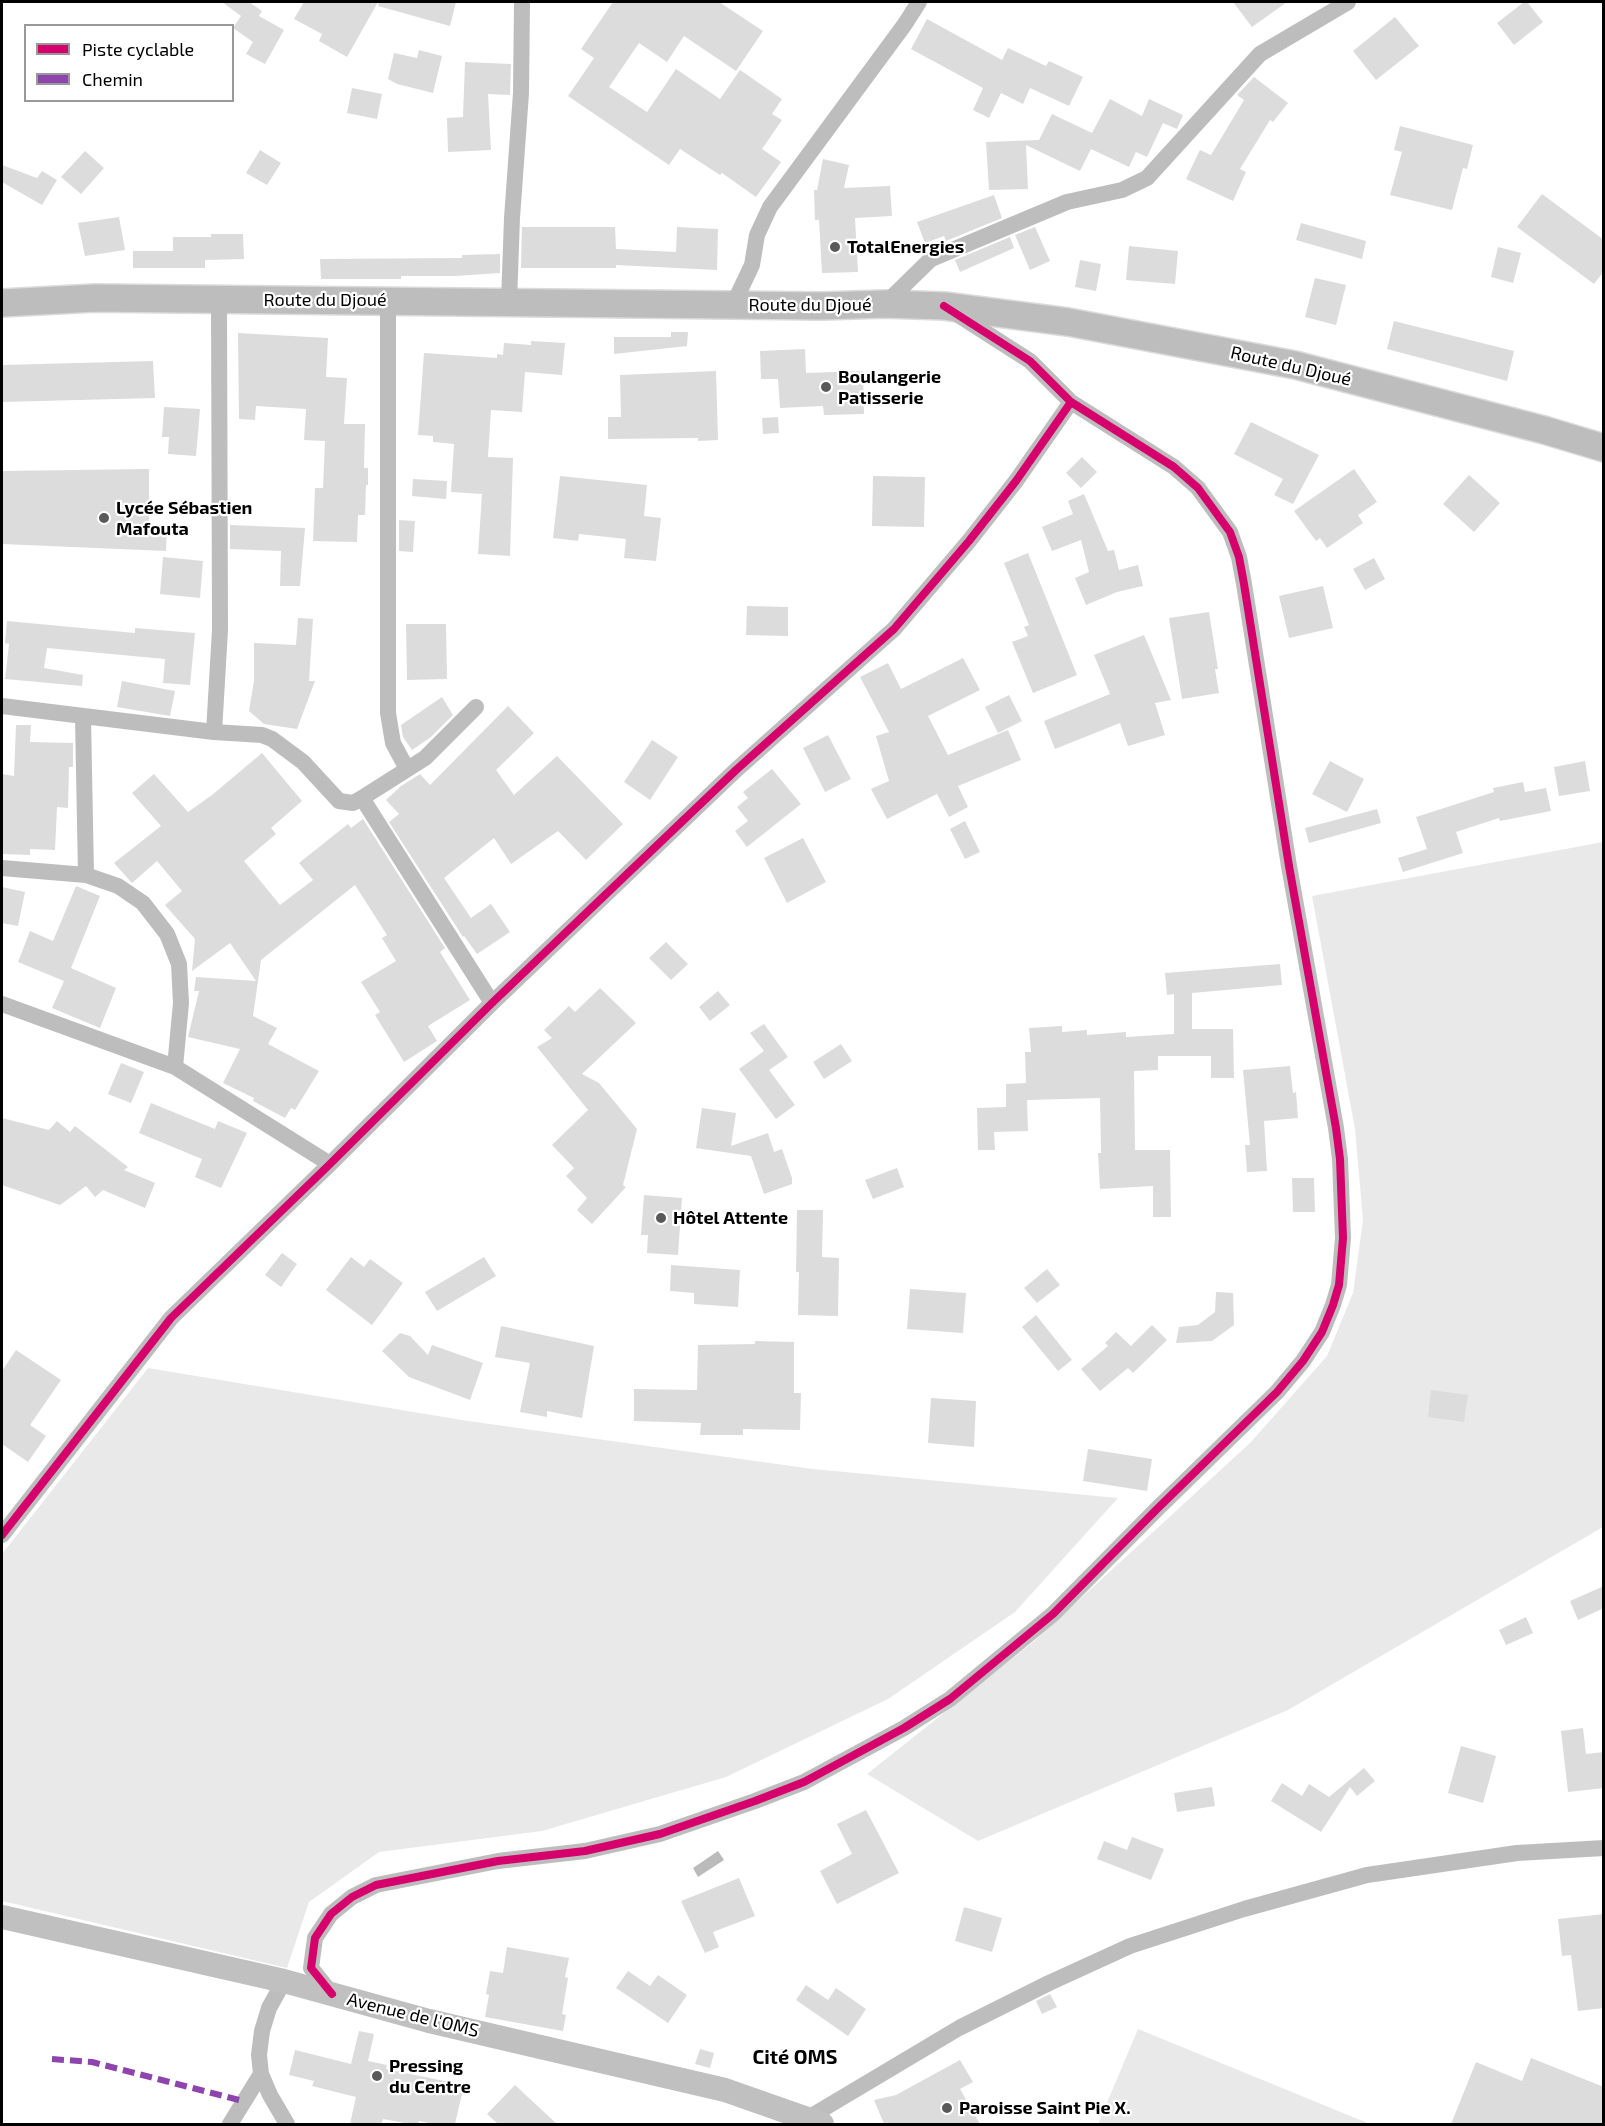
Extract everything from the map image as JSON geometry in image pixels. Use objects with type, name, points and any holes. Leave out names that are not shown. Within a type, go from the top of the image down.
[{"type":"main road","name":"Route du Djoué","points":[[2,303],[95,298],[944,306],[1068,322],[1295,365],[1544,430],[1604,448]]},
{"type":"street","points":[[509,302],[521,93],[522,2]]},
{"type":"street","points":[[733,305],[752,265],[758,236],[770,207],[919,2]]},
{"type":"street","points":[[885,304],[931,259],[1067,202],[1122,190],[1147,178],[1260,54],[1348,2]]},
{"type":"street","points":[[214,732],[220,630],[219,300]]},
{"type":"street","points":[[388,300],[388,713],[393,743],[407,769]]},
{"type":"street","points":[[332,1994],[311,1968],[315,1938],[331,1914],[352,1897],[376,1885],[498,1861],[585,1851],[660,1834],[804,1782],[904,1728],[950,1699],[1053,1614],[1277,1392],[1303,1361],[1322,1332],[1339,1286],[1343,1238],[1340,1159],[1336,1128],[1289,866],[1239,557],[1230,532],[1198,488],[1174,466],[1071,402],[1030,362],[944,306]]},
{"type":"street","points":[[2,1535],[171,1318],[492,1003],[736,770],[894,629],[969,541],[1016,480],[1071,402]]},
{"type":"street","points":[[2,706],[83,718],[262,735],[272,739],[303,762],[339,801],[352,803],[425,758],[476,707]]},
{"type":"street","points":[[83,718],[86,875]]},
{"type":"street","points":[[362,798],[492,1003]]},
{"type":"street","points":[[2,867],[86,875],[118,886],[143,903],[167,934],[179,964],[181,1003],[175,1067]]},
{"type":"street","points":[[2,1004],[175,1067],[330,1164]]},
{"type":"street","points":[[815,2121],[959,2028],[1130,1946],[1244,1909],[1366,1875],[1517,1853],[1604,1848]]},
{"type":"street","name":"Avenue de l'OMS","points":[[2,1917],[284,1981],[429,2021],[725,2090],[815,2121]]},
{"type":"street","points":[[284,1981],[269,2008],[262,2031],[259,2055],[261,2074],[287,2124]]},
{"type":"street","points":[[230,2124],[261,2074]]},
{"type":"shaded area","points":[[1603,842],[1603,1527],[1288,1710],[978,1841],[867,1774],[1033,1642],[1250,1443],[1327,1356],[1353,1293],[1363,1220],[1355,1129],[1312,896]]},
{"type":"shaded area","points":[[148,1368],[468,1421],[813,1469],[1118,1498],[1015,1612],[888,1699],[726,1777],[542,1831],[379,1852],[309,1902],[287,1968],[2,1901],[2,1554]]},
{"type":"shaded area","points":[[718,1851],[724,1860],[698,1877],[693,1868]]},
{"type":"shaded area","points":[[1138,2029],[1370,2124],[1098,2124]]},
{"type":"building","points":[[222,2],[249,2],[262,11],[259,16],[284,30],[265,64],[246,54],[253,42],[234,29],[241,16]]},
{"type":"building","points":[[304,2],[378,2],[347,57],[319,41],[322,34],[294,19]]},
{"type":"building","points":[[379,2],[456,2],[450,26],[378,6]]},
{"type":"building","points":[[613,2],[719,2],[763,31],[736,71],[684,36],[667,62],[639,43],[609,87],[647,112],[676,69],[720,99],[740,70],[782,99],[772,114],[782,120],[762,149],[781,162],[756,197],[722,173],[720,175],[680,149],[669,165],[568,96],[594,58],[581,49]]},
{"type":"building","points":[[1233,2],[1287,2],[1252,27]]},
{"type":"building","points":[[1527,2],[1543,22],[1514,45],[1497,23]]},
{"type":"building","points":[[1395,17],[1419,46],[1376,80],[1353,51]]},
{"type":"building","points":[[927,19],[1002,60],[1008,48],[1046,66],[1049,61],[1083,77],[1069,106],[1030,88],[1023,104],[1001,93],[989,118],[973,110],[983,88],[911,49]]},
{"type":"building","points":[[419,50],[442,56],[433,93],[397,84],[388,79],[394,53],[417,58]]},
{"type":"building","points":[[465,62],[511,64],[510,95],[488,94],[491,150],[448,152],[447,118],[463,117]]},
{"type":"building","points":[[1254,77],[1288,103],[1273,122],[1270,120],[1240,169],[1246,172],[1233,201],[1186,179],[1200,150],[1211,155],[1244,100],[1237,95]]},
{"type":"building","points":[[352,88],[382,94],[377,119],[347,113]]},
{"type":"building","points":[[1110,99],[1142,116],[1149,99],[1183,115],[1177,129],[1163,123],[1147,157],[1136,152],[1129,167],[1091,149],[1080,171],[1026,145],[1028,189],[989,190],[986,142],[1039,140],[1052,114],[1092,133]]},
{"type":"building","points":[[1400,126],[1473,145],[1467,169],[1463,168],[1452,210],[1390,195],[1402,152],[1394,150]]},
{"type":"building","points":[[260,150],[281,163],[267,185],[246,173]]},
{"type":"building","points":[[85,151],[104,168],[81,194],[61,177]]},
{"type":"building","points":[[823,159],[849,165],[844,188],[890,186],[892,216],[855,218],[858,272],[822,273],[819,220],[815,220],[814,190],[817,190]]},
{"type":"building","points":[[2,165],[37,178],[42,171],[57,180],[42,205],[2,182]]},
{"type":"building","points":[[1542,194],[1604,240],[1604,271],[1594,284],[1517,227]]},
{"type":"building","points":[[994,195],[1002,218],[946,241],[944,236],[925,243],[917,222]]},
{"type":"building","points":[[119,217],[125,250],[85,256],[78,223]]},
{"type":"building","points":[[1301,223],[1366,241],[1362,259],[1296,240]]},
{"type":"building","points":[[522,227],[615,227],[616,249],[676,252],[677,227],[718,229],[717,270],[616,265],[616,268],[521,268]]},
{"type":"building","points":[[1035,227],[1050,261],[1030,270],[1015,235]]},
{"type":"building","points":[[211,234],[243,234],[244,259],[205,260],[205,268],[133,268],[133,251],[173,251],[173,237],[211,237]]},
{"type":"building","points":[[1010,237],[1014,248],[960,272],[955,260]]},
{"type":"building","points":[[1129,246],[1178,251],[1175,284],[1126,280]]},
{"type":"building","points":[[1498,247],[1521,253],[1513,283],[1491,277]]},
{"type":"building","points":[[500,254],[500,273],[401,276],[401,279],[321,279],[320,259],[462,258],[462,255]]},
{"type":"building","points":[[1080,260],[1101,264],[1096,291],[1075,287]]},
{"type":"building","points":[[1315,278],[1346,285],[1336,325],[1305,317]]},
{"type":"building","points":[[1394,321],[1514,351],[1507,381],[1387,349]]},
{"type":"building","points":[[671,332],[688,332],[687,346],[614,354],[614,337],[671,337]]},
{"type":"building","points":[[238,333],[328,338],[326,377],[347,378],[344,424],[365,424],[364,468],[368,468],[368,485],[366,485],[365,515],[358,515],[357,542],[313,541],[315,488],[323,488],[325,441],[304,440],[306,409],[256,406],[255,420],[239,419]]},
{"type":"building","points":[[531,341],[565,343],[562,375],[525,372],[522,412],[491,410],[488,457],[513,458],[510,556],[478,554],[482,494],[451,492],[454,444],[433,442],[433,436],[418,435],[424,353],[497,358],[497,354],[503,355],[504,343],[531,345]]},
{"type":"building","points":[[805,349],[806,373],[863,371],[864,414],[824,415],[823,406],[780,408],[778,379],[761,379],[760,351]]},
{"type":"building","points":[[153,361],[155,398],[2,402],[2,365]]},
{"type":"building","points":[[716,371],[718,440],[698,441],[698,438],[608,439],[608,417],[621,417],[620,375]]},
{"type":"building","points":[[164,407],[200,409],[196,456],[168,454],[169,437],[162,437]]},
{"type":"building","points":[[778,417],[779,433],[763,434],[762,418]]},
{"type":"building","points":[[1251,422],[1319,455],[1293,504],[1274,495],[1283,479],[1234,454]]},
{"type":"building","points":[[1082,457],[1097,472],[1081,488],[1066,473]]},
{"type":"building","points":[[149,469],[149,524],[167,525],[166,551],[2,544],[2,471]]},
{"type":"building","points":[[1354,469],[1377,502],[1358,515],[1363,523],[1327,548],[1320,538],[1316,541],[1294,511]]},
{"type":"building","points":[[1469,475],[1500,503],[1474,532],[1443,504]]},
{"type":"building","points":[[560,476],[647,485],[644,516],[661,518],[656,561],[624,558],[626,539],[579,534],[578,541],[553,538]]},
{"type":"building","points":[[873,476],[925,477],[924,527],[872,526]]},
{"type":"building","points":[[413,479],[447,481],[446,499],[412,496]]},
{"type":"building","points":[[1084,494],[1108,551],[1114,550],[1119,570],[1138,565],[1143,586],[1117,592],[1086,605],[1075,578],[1089,572],[1081,540],[1052,551],[1042,527],[1073,514],[1068,501]]},
{"type":"building","points":[[399,520],[415,521],[413,552],[399,551]]},
{"type":"building","points":[[230,525],[305,528],[300,586],[280,586],[281,551],[230,549]]},
{"type":"building","points":[[1028,553],[1077,675],[1033,693],[1012,642],[1028,636],[1024,627],[1029,625],[1004,563]]},
{"type":"building","points":[[163,557],[203,561],[200,598],[160,594]]},
{"type":"building","points":[[1374,558],[1385,579],[1365,590],[1353,569]]},
{"type":"building","points":[[1323,586],[1333,628],[1289,638],[1279,596]]},
{"type":"building","points":[[747,606],[788,607],[788,636],[746,635]]},
{"type":"building","points":[[1209,612],[1218,669],[1215,669],[1219,693],[1182,699],[1169,618]]},
{"type":"building","points":[[298,618],[313,619],[309,681],[315,681],[297,729],[264,724],[249,711],[254,681],[254,643],[296,645]]},
{"type":"building","points":[[7,621],[135,633],[135,628],[195,633],[190,685],[163,683],[165,659],[47,648],[44,668],[83,675],[82,686],[5,679],[9,644],[5,643]]},
{"type":"building","points":[[406,624],[446,624],[447,679],[407,680]]},
{"type":"building","points":[[1144,635],[1171,700],[1155,703],[1165,735],[1128,746],[1120,723],[1055,749],[1044,721],[1110,694],[1094,655]]},
{"type":"building","points":[[963,658],[980,690],[928,716],[948,755],[1008,730],[1021,760],[958,786],[968,807],[949,817],[937,794],[887,819],[871,789],[889,781],[876,736],[889,732],[860,677],[888,663],[901,689]]},
{"type":"building","points":[[122,681],[175,691],[170,716],[117,707]]},
{"type":"building","points":[[1009,695],[1022,721],[998,733],[985,707]]},
{"type":"building","points":[[442,697],[453,715],[431,737],[412,750],[403,737],[401,725]]},
{"type":"building","points":[[508,706],[534,733],[496,770],[514,795],[557,756],[623,824],[586,860],[558,831],[511,864],[494,838],[444,878],[471,918],[491,904],[510,932],[477,954],[463,937],[389,822],[399,814],[386,800],[401,786],[420,774],[430,785]]},
{"type":"building","points":[[16,725],[31,725],[30,742],[73,743],[73,767],[69,767],[68,808],[57,807],[55,850],[30,849],[30,855],[2,854],[2,774],[14,776]]},
{"type":"building","points":[[828,735],[851,779],[825,792],[803,748]]},
{"type":"building","points":[[652,740],[678,757],[650,800],[624,782]]},
{"type":"building","points":[[262,753],[302,801],[271,828],[276,834],[244,861],[280,905],[313,880],[299,863],[348,824],[351,828],[363,819],[445,948],[440,952],[470,1000],[428,1026],[437,1041],[404,1062],[375,1015],[380,1012],[361,982],[396,961],[382,938],[387,935],[355,885],[261,960],[253,1016],[277,1028],[268,1044],[319,1071],[295,1110],[291,1108],[285,1118],[253,1101],[254,1098],[223,1083],[240,1049],[188,1037],[199,991],[194,991],[196,977],[256,981],[230,943],[192,971],[195,939],[165,905],[182,891],[157,861],[132,883],[114,863],[161,826],[132,793],[154,774],[188,812]]},
{"type":"building","points":[[1330,761],[1364,779],[1347,812],[1312,794]]},
{"type":"building","points":[[1585,761],[1590,791],[1559,796],[1554,767]]},
{"type":"building","points":[[772,769],[801,804],[747,847],[735,831],[748,821],[737,807],[748,798],[743,792]]},
{"type":"building","points":[[1523,782],[1525,792],[1546,788],[1551,811],[1500,821],[1499,818],[1456,832],[1463,853],[1403,872],[1398,858],[1427,849],[1416,817],[1494,792],[1493,788]]},
{"type":"building","points":[[1377,809],[1381,823],[1309,843],[1305,828]]},
{"type":"building","points":[[965,821],[980,852],[965,859],[950,829]]},
{"type":"building","points":[[803,838],[826,882],[787,903],[764,858]]},
{"type":"building","points":[[76,886],[100,896],[71,968],[116,988],[100,1028],[52,1008],[64,981],[18,962],[30,931],[53,941]]},
{"type":"building","points":[[2,887],[25,892],[18,926],[2,923]]},
{"type":"building","points":[[666,942],[688,964],[671,980],[649,958]]},
{"type":"building","points":[[1280,964],[1282,985],[1192,993],[1192,1029],[1233,1029],[1234,1078],[1211,1078],[1211,1056],[1158,1056],[1158,1070],[1134,1071],[1135,1150],[1170,1150],[1171,1217],[1153,1217],[1153,1186],[1100,1189],[1098,1153],[1101,1153],[1100,1098],[1027,1100],[1028,1131],[994,1132],[995,1150],[978,1150],[977,1108],[1006,1107],[1006,1084],[1026,1083],[1025,1052],[1031,1052],[1029,1028],[1062,1026],[1062,1032],[1087,1030],[1087,1035],[1126,1032],[1126,1037],[1174,1034],[1174,994],[1167,995],[1165,973]]},
{"type":"building","points":[[600,988],[636,1023],[582,1074],[599,1083],[637,1129],[623,1185],[626,1187],[592,1224],[577,1210],[587,1198],[566,1176],[574,1168],[552,1145],[588,1110],[537,1047],[552,1038],[544,1030],[569,1006],[575,1012]]},
{"type":"building","points":[[718,991],[730,1005],[710,1021],[699,1007]]},
{"type":"building","points":[[764,1024],[788,1057],[769,1070],[795,1105],[776,1119],[739,1069],[764,1051],[750,1033]]},
{"type":"building","points":[[841,1044],[852,1061],[824,1079],[813,1062]]},
{"type":"building","points":[[121,1063],[144,1072],[131,1103],[108,1094]]},
{"type":"building","points":[[1290,1066],[1293,1093],[1296,1092],[1298,1118],[1264,1121],[1267,1171],[1247,1172],[1245,1145],[1250,1145],[1243,1070]]},
{"type":"building","points":[[151,1103],[215,1129],[218,1121],[247,1133],[221,1188],[195,1177],[202,1159],[139,1133]]},
{"type":"building","points":[[702,1108],[736,1113],[731,1146],[768,1133],[774,1152],[782,1149],[792,1184],[764,1194],[751,1156],[696,1148]]},
{"type":"building","points":[[2,1118],[49,1130],[57,1121],[70,1132],[75,1126],[128,1167],[124,1170],[155,1183],[145,1208],[103,1190],[95,1197],[86,1186],[60,1205],[2,1185]]},
{"type":"building","points":[[897,1168],[904,1187],[873,1199],[865,1180]]},
{"type":"building","points":[[1292,1178],[1314,1178],[1315,1212],[1293,1212]]},
{"type":"building","points":[[644,1195],[682,1198],[678,1255],[647,1253],[648,1235],[641,1235]]},
{"type":"building","points":[[797,1210],[823,1210],[822,1257],[839,1258],[838,1316],[798,1315]]},
{"type":"building","points":[[282,1253],[297,1264],[281,1287],[265,1275]]},
{"type":"building","points":[[351,1257],[364,1267],[370,1259],[403,1283],[372,1325],[326,1290]]},
{"type":"building","points":[[484,1257],[496,1276],[437,1311],[425,1292]]},
{"type":"building","points":[[671,1265],[740,1270],[738,1307],[694,1304],[694,1293],[670,1291]]},
{"type":"building","points":[[1047,1269],[1060,1285],[1037,1303],[1024,1288]]},
{"type":"building","points":[[910,1289],[966,1293],[963,1333],[907,1329]]},
{"type":"building","points":[[1216,1292],[1233,1293],[1234,1325],[1212,1341],[1176,1343],[1179,1327],[1198,1325],[1215,1312]]},
{"type":"building","points":[[1036,1315],[1072,1360],[1058,1371],[1022,1327]]},
{"type":"building","points":[[1152,1325],[1167,1340],[1133,1373],[1128,1368],[1100,1391],[1081,1369],[1108,1346],[1105,1343],[1116,1332],[1131,1346]]},
{"type":"building","points":[[501,1326],[594,1346],[582,1418],[547,1411],[547,1417],[520,1412],[530,1363],[495,1357]]},
{"type":"building","points":[[400,1333],[410,1336],[428,1355],[432,1345],[483,1363],[470,1400],[409,1377],[382,1351]]},
{"type":"building","points":[[755,1341],[794,1342],[794,1393],[801,1393],[800,1430],[743,1429],[743,1435],[700,1435],[701,1423],[634,1421],[634,1389],[697,1390],[698,1345],[755,1344]]},
{"type":"building","points":[[16,1350],[61,1380],[30,1425],[46,1436],[28,1462],[2,1444],[2,1371]]},
{"type":"building","points":[[1431,1390],[1468,1395],[1464,1422],[1428,1417]]},
{"type":"building","points":[[931,1398],[976,1401],[974,1447],[928,1443]]},
{"type":"building","points":[[1088,1449],[1152,1459],[1147,1491],[1083,1481]]},
{"type":"building","points":[[1604,1586],[1604,1608],[1578,1620],[1570,1601]]},
{"type":"building","points":[[1526,1617],[1533,1633],[1506,1645],[1499,1630]]},
{"type":"building","points":[[1583,1728],[1586,1754],[1604,1752],[1604,1788],[1568,1792],[1561,1731]]},
{"type":"building","points":[[1461,1746],[1496,1756],[1483,1803],[1448,1793]]},
{"type":"building","points":[[1364,1768],[1375,1781],[1357,1796],[1350,1787],[1321,1832],[1271,1801],[1282,1783],[1302,1796],[1309,1784],[1329,1797]]},
{"type":"building","points":[[1212,1787],[1215,1806],[1177,1812],[1174,1793]]},
{"type":"building","points":[[866,1810],[899,1873],[837,1904],[820,1871],[852,1854],[837,1824]]},
{"type":"building","points":[[1132,1837],[1164,1849],[1151,1880],[1097,1859],[1104,1841],[1127,1850]]},
{"type":"building","points":[[739,1878],[755,1916],[713,1932],[719,1947],[705,1953],[681,1901]]},
{"type":"building","points":[[964,1907],[1002,1918],[992,1952],[955,1941]]},
{"type":"building","points":[[1604,1914],[1604,2008],[1578,2011],[1571,1955],[1562,1956],[1558,1919]]},
{"type":"building","points":[[507,1947],[569,1958],[565,1977],[568,1978],[562,2014],[566,2015],[563,2031],[485,2017],[490,1971],[503,1973]]},
{"type":"building","points":[[628,1971],[650,1986],[658,1975],[687,1995],[668,2023],[616,1988]]},
{"type":"building","points":[[806,1985],[828,2000],[836,1988],[866,2009],[848,2036],[796,2000]]},
{"type":"building","points":[[1050,1994],[1057,2007],[1042,2014],[1036,2001]]},
{"type":"building","points":[[359,2031],[374,2034],[368,2061],[387,2065],[386,2069],[464,2085],[455,2124],[419,2121],[418,2124],[410,2124],[383,2119],[381,2124],[350,2124],[356,2097],[312,2086],[314,2081],[289,2075],[295,2050],[351,2064]]},
{"type":"building","points":[[700,2049],[714,2053],[710,2068],[695,2064]]},
{"type":"building","points":[[1531,2058],[1604,2087],[1604,2124],[1451,2124],[1476,2062],[1522,2081]]},
{"type":"building","points":[[960,2060],[973,2082],[960,2089],[980,2124],[884,2124],[874,2100],[896,2095]]},
{"type":"building","points":[[515,2085],[557,2124],[498,2124],[487,2114]]},
{"type":"marked path","points":[[52,2059],[92,2062],[243,2101]]},
{"type":"cycle path","points":[[332,1994],[311,1968],[315,1938],[331,1914],[352,1897],[376,1885],[498,1861],[585,1851],[660,1834],[804,1782],[904,1728],[950,1699],[1053,1614],[1277,1392],[1303,1361],[1322,1332],[1333,1305],[1339,1285],[1343,1238],[1340,1159],[1336,1128],[1289,866],[1244,584],[1239,557],[1230,532],[1198,488],[1174,467],[1071,402],[1030,361],[944,306]]},
{"type":"cycle path","points":[[2,1535],[171,1318],[492,1003],[736,770],[894,629],[969,541],[1016,481],[1071,402]]},
{"type":"place","name":"TotalEnergies","points":[[835,247]]},
{"type":"place","name":"Boulangerie Patisserie","points":[[826,387]]},
{"type":"place","name":"Lycée Sébastien Mafouta","points":[[104,518]]},
{"type":"place","name":"Hôtel Attente","points":[[661,1218]]},
{"type":"place","name":"Pressing du Centre","points":[[377,2076]]},
{"type":"place","name":"Paroisse Saint Pie X.","points":[[947,2108]]},
{"type":"district","name":"Cité OMS","points":[[795,2057]]}]
